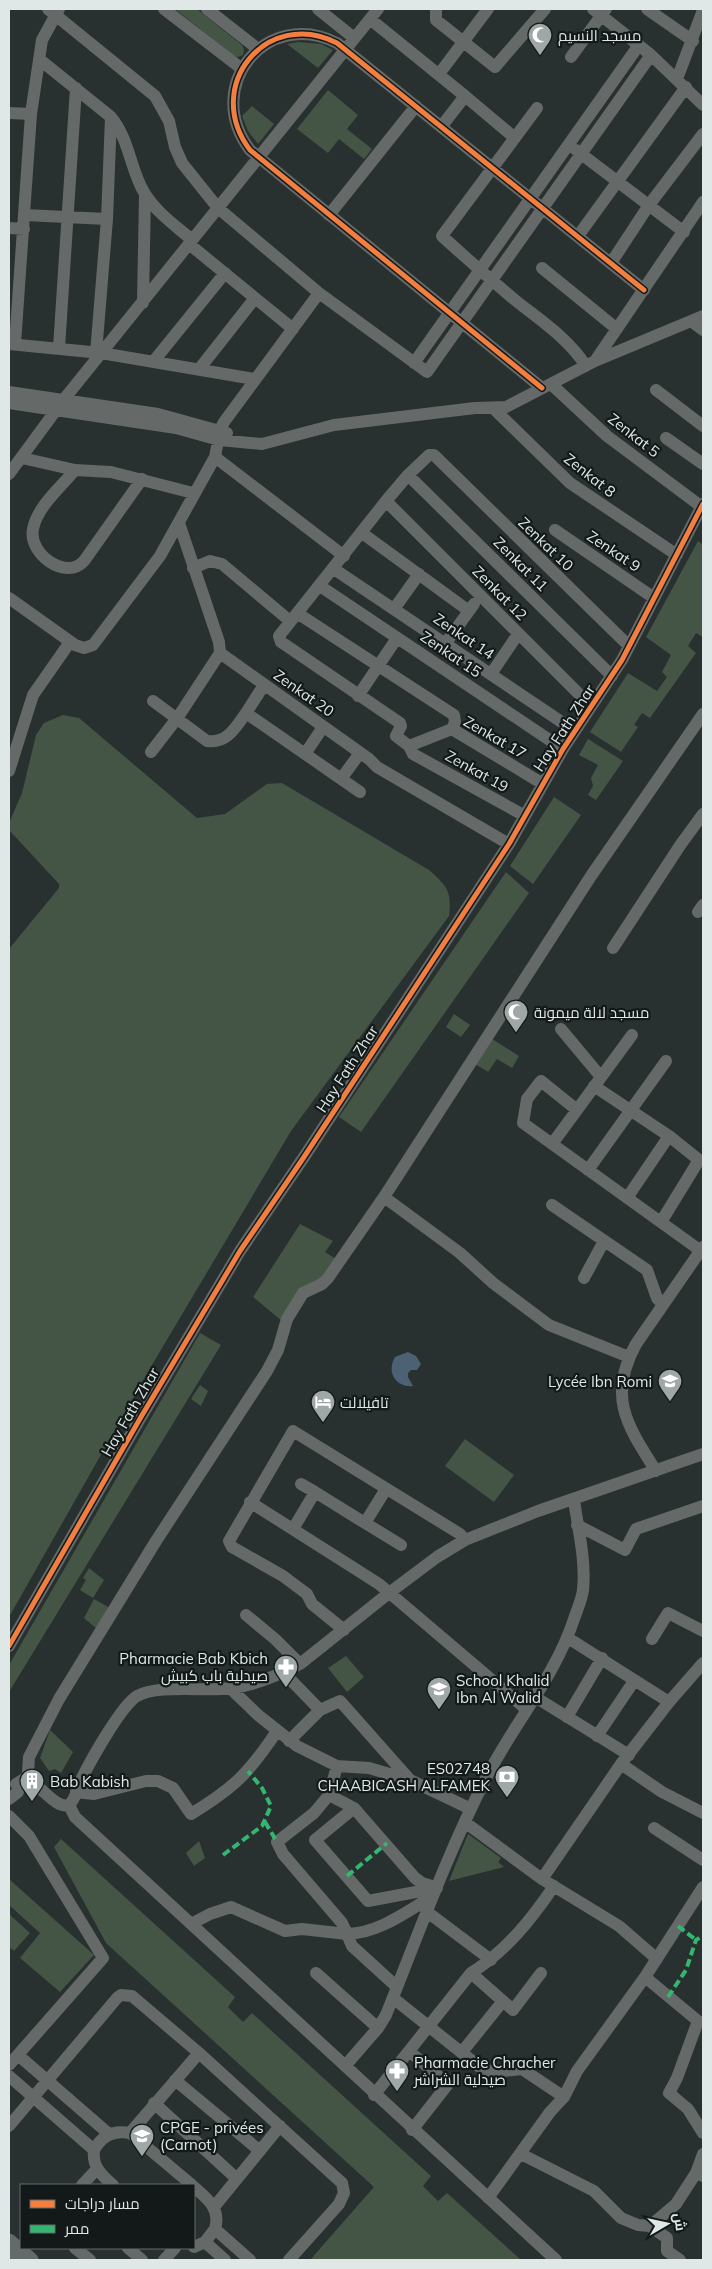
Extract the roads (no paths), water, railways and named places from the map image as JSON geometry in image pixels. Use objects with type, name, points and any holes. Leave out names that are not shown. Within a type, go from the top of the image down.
[{"type":"main road","points":[[9,2241],[21,2256]]},
{"type":"street","points":[[164,9],[242,69]]},
{"type":"street","points":[[207,9],[258,49],[275,39],[296,34],[318,35],[346,48],[644,290]]},
{"type":"street","points":[[318,9],[354,38]]},
{"type":"street","points":[[436,9],[436,20],[494,67],[545,9]]},
{"type":"street","points":[[440,74],[488,9]]},
{"type":"street","points":[[647,9],[693,41]]},
{"type":"street","points":[[578,236],[682,83],[703,10]]},
{"type":"street","points":[[254,379],[200,368],[99,353],[12,344],[24,229],[32,114],[42,40],[54,11],[155,96],[169,121],[175,147],[182,163],[218,208],[319,293],[427,372],[651,55]]},
{"type":"street","points":[[570,57],[600,11],[682,83],[703,105]]},
{"type":"street","points":[[9,474],[99,353],[142,303],[374,14],[515,138]]},
{"type":"street","points":[[414,363],[532,199],[639,45]]},
{"type":"street","name":"Zenkat 5","points":[[258,49],[242,69],[234,88],[233,99],[235,121],[244,142],[258,157],[450,314],[546,386],[607,436],[702,506]]},
{"type":"street","points":[[39,59],[112,117],[122,132],[145,194],[160,212],[225,273],[293,329]]},
{"type":"street","points":[[60,348],[76,88]]},
{"type":"street","points":[[441,126],[465,96]]},
{"type":"street","points":[[330,215],[416,106]]},
{"type":"street","points":[[538,108],[442,236],[481,271],[561,336],[590,364]]},
{"type":"street","points":[[9,113],[32,114]]},
{"type":"street","points":[[99,353],[112,117]]},
{"type":"street","points":[[611,263],[649,205],[703,134]]},
{"type":"street","points":[[570,145],[684,232]]},
{"type":"street","points":[[142,303],[145,194]]},
{"type":"street","points":[[590,364],[617,329],[703,202]]},
{"type":"street","points":[[25,215],[107,219]]},
{"type":"street","points":[[9,228],[24,229]]},
{"type":"street","points":[[542,268],[617,329]]},
{"type":"street","points":[[153,362],[225,273]]},
{"type":"street","points":[[9,598],[70,642],[84,648],[93,645],[160,556],[179,523],[193,493],[215,457],[219,435],[254,379],[319,293]]},
{"type":"street","points":[[200,368],[255,298]]},
{"type":"street","points":[[9,392],[176,428],[219,435],[250,444],[272,442],[334,425],[475,408],[509,406],[590,364],[697,319],[703,330]]},
{"type":"street","points":[[656,390],[703,426]]},
{"type":"street","points":[[9,403],[62,404]]},
{"type":"street","name":"Zenkat 8","points":[[493,408],[570,483],[677,556]]},
{"type":"street","points":[[666,438],[703,464]]},
{"type":"street","name":"Zenkat 10","points":[[408,475],[430,455],[434,455],[629,646]]},
{"type":"street","points":[[215,457],[344,556]]},
{"type":"street","points":[[22,458],[75,470],[111,472],[193,493]]},
{"type":"street","points":[[75,470],[44,507],[32,532],[33,543],[38,552],[67,569],[76,568],[84,561],[142,479]]},
{"type":"street","points":[[408,475],[334,569],[281,632],[280,639],[281,642],[358,696],[400,723],[401,726],[396,736],[411,750]]},
{"type":"street","name":"Zenkat 11","points":[[408,475],[612,676]]},
{"type":"street","name":"Zenkat 12","points":[[386,501],[591,706]]},
{"type":"street","name":"Hay Fath Zhar","points":[[9,1646],[141,1417],[240,1251],[310,1149],[510,844],[563,749],[612,676],[702,506]]},
{"type":"street","points":[[151,752],[178,717],[220,653],[219,642],[179,523]]},
{"type":"street","name":"Zenkat 9","points":[[555,530],[654,598]]},
{"type":"street","points":[[362,532],[469,611]]},
{"type":"street","points":[[193,568],[210,561],[222,564],[294,617],[378,666],[454,715],[455,722],[452,729]]},
{"type":"street","name":"Zenkat 14","points":[[334,569],[576,731]]},
{"type":"street","points":[[394,609],[419,574]]},
{"type":"street","name":"Zenkat 15","points":[[320,586],[563,749]]},
{"type":"street","points":[[445,644],[480,596]]},
{"type":"street","points":[[491,674],[518,634]]},
{"type":"street","points":[[358,696],[397,638]]},
{"type":"street","points":[[9,771],[33,695],[70,642]]},
{"type":"street","name":"Zenkat 20","points":[[220,653],[365,756],[377,767],[510,844]]},
{"type":"street","points":[[153,701],[178,717],[207,741],[214,742],[225,739],[264,685]]},
{"type":"street","points":[[246,712],[360,792]]},
{"type":"street","points":[[69,1805],[59,1805],[17,1789],[28,1772],[29,1757],[54,1708],[156,1542],[267,1371],[278,1350],[287,1319],[303,1293],[322,1284],[328,1278],[384,1197],[591,876],[703,714]]},
{"type":"street","points":[[305,754],[323,727]]},
{"type":"street","name":"Zenkat 17","points":[[411,750],[452,729],[543,784]]},
{"type":"street","name":"Zenkat 19","points":[[411,750],[525,816]]},
{"type":"street","points":[[342,779],[365,756]]},
{"type":"street","points":[[613,948],[681,844],[703,814]]},
{"type":"street","points":[[560,1029],[598,1082],[631,1110],[698,1159],[699,1162],[661,1222]]},
{"type":"street","points":[[552,1144],[632,1035]]},
{"type":"street","points":[[588,1170],[666,1062]]},
{"type":"street","points":[[577,1110],[541,1081],[527,1099],[523,1123],[661,1222],[702,1249],[629,1357],[621,1383],[624,1413],[635,1437],[656,1470]]},
{"type":"street","points":[[628,1198],[669,1136]]},
{"type":"street","points":[[384,1197],[424,1225],[493,1283],[549,1325],[629,1357]]},
{"type":"street","points":[[552,1205],[647,1270],[657,1298],[663,1305]]},
{"type":"street","points":[[584,1278],[604,1240]]},
{"type":"street","points":[[344,1630],[312,1604],[307,1594],[284,1576],[232,1547],[230,1537],[293,1431],[460,1534],[465,1540]]},
{"type":"street","points":[[69,1805],[84,1774],[126,1707],[138,1696],[152,1691],[231,1689],[284,1673],[300,1664],[437,1557],[465,1540],[484,1531],[703,1454]]},
{"type":"street","points":[[300,1484],[401,1544]]},
{"type":"street","points":[[365,1523],[386,1488]]},
{"type":"street","points":[[293,1529],[315,1492]]},
{"type":"street","points":[[344,2066],[378,2028],[395,1992],[426,1911],[487,1776],[526,1709],[556,1664],[568,1638],[583,1591],[582,1550],[574,1500]]},
{"type":"street","points":[[250,1502],[389,1593],[526,1709]]},
{"type":"street","points":[[577,1525],[625,1550],[636,1529],[703,1506]]},
{"type":"street","points":[[652,1639],[668,1613],[703,1631]]},
{"type":"street","points":[[246,1615],[275,1639],[300,1664]]},
{"type":"street","points":[[568,1638],[669,1702]]},
{"type":"street","points":[[567,1716],[602,1658]]},
{"type":"street","points":[[542,1879],[625,1760],[669,1702],[702,1667]]},
{"type":"street","points":[[284,1673],[320,1710]]},
{"type":"street","points":[[597,1736],[634,1681]]},
{"type":"street","points":[[231,1689],[289,1741],[336,1766],[369,1768],[410,1780],[471,1809]]},
{"type":"street","points":[[535,1697],[597,1736],[662,1792],[703,1813]]},
{"type":"street","points":[[289,1741],[320,1710],[340,1701],[410,1780]]},
{"type":"street","points":[[76,1792],[94,1794],[146,1781],[158,1781],[173,1788],[191,1814],[216,1798],[245,1775],[277,1731]]},
{"type":"street","points":[[336,1766],[329,1795],[314,1813],[277,1842],[283,1854],[342,1923],[352,1946],[429,2026],[487,2071],[522,2069],[564,2097]]},
{"type":"street","points":[[329,1795],[354,1808],[415,1878],[435,1892]]},
{"type":"street","points":[[69,1805],[75,1817],[412,2130],[556,2260]]},
{"type":"street","points":[[354,1808],[315,1840],[368,1901],[435,1892]]},
{"type":"street","points":[[9,1816],[29,1836],[103,1958],[9,2065]]},
{"type":"street","points":[[466,1823],[542,1879],[619,1926],[657,1959]]},
{"type":"street","points":[[654,1828],[703,1860]]},
{"type":"street","points":[[374,2095],[471,1973],[491,1960],[530,1921],[554,1886]]},
{"type":"street","points":[[488,2198],[550,2112],[564,2097],[577,2071],[657,1959],[703,1886]]},
{"type":"street","points":[[191,1924],[210,1914],[231,1907],[285,1931],[298,1929],[347,1934],[363,1933],[380,1927],[435,1892]]},
{"type":"street","points":[[426,1911],[491,1960]]},
{"type":"street","points":[[316,1973],[378,2028]]},
{"type":"street","points":[[471,1973],[513,2010],[541,1973]]},
{"type":"street","points":[[645,1976],[698,2021],[677,2078],[668,2093],[688,2109],[703,2133]]},
{"type":"street","points":[[9,2126],[116,1998],[126,1995],[137,1999],[339,2178],[344,2188],[344,2193],[339,2204],[289,2260]]},
{"type":"street","points":[[462,2052],[504,2001]]},
{"type":"street","points":[[409,2051],[448,2084],[412,2130]]},
{"type":"street","points":[[130,2133],[199,2053]]},
{"type":"street","points":[[18,2055],[109,2134]]},
{"type":"street","points":[[9,2076],[94,2150]]},
{"type":"street","points":[[175,2080],[260,2151]]},
{"type":"street","points":[[154,2103],[237,2179]]},
{"type":"street","points":[[214,2207],[280,2126]]},
{"type":"street","points":[[112,2184],[97,2169],[94,2162],[94,2150],[102,2137],[109,2134],[130,2133],[191,2184]]},
{"type":"street","points":[[521,2154],[594,2191],[621,2218],[638,2225],[650,2226],[667,2238],[667,2251],[680,2260]]},
{"type":"street","points":[[650,2226],[676,2204],[700,2174],[703,2154]]},
{"type":"street","points":[[83,2184],[97,2169]]},
{"type":"street","points":[[195,2188],[214,2207],[218,2218],[215,2229],[199,2244],[225,2260]]},
{"type":"street","points":[[215,2229],[250,2260]]},
{"type":"street","points":[[76,2249],[90,2260]]},
{"type":"street","points":[[129,2249],[142,2260]]},
{"type":"street","points":[[164,2260],[174,2249]]},
{"type":"water","points":[[408,1352],[416,1356],[421,1364],[417,1370],[411,1370],[408,1373],[413,1386],[397,1382],[392,1373],[392,1363],[395,1357]]},
{"type":"place","name":"مسجد النسيم","points":[[540,56]]},
{"type":"place","name":"مسجد لالة ميمونة","points":[[516,1033]]},
{"type":"place","name":"Lycée Ibn Romi","points":[[670,1402]]},
{"type":"place","name":"تافيلالت","points":[[323,1423]]},
{"type":"place","name":"Pharmacie Bab Kbich صيدلية باب كبيش","points":[[286,1688]]},
{"type":"place","name":"School Khalid Ibn Al Walid","points":[[439,1710]]},
{"type":"place","name":"ES02748 CHAABICASH ALFAMEK","points":[[507,1798]]},
{"type":"place","name":"Bab Kabish","points":[[32,1802]]},
{"type":"place","name":"Pharmacie Chracher صيدلية الشراشر","points":[[397,2092]]},
{"type":"place","name":"CPGE - privées (Carnot)","points":[[142,2157]]}]
